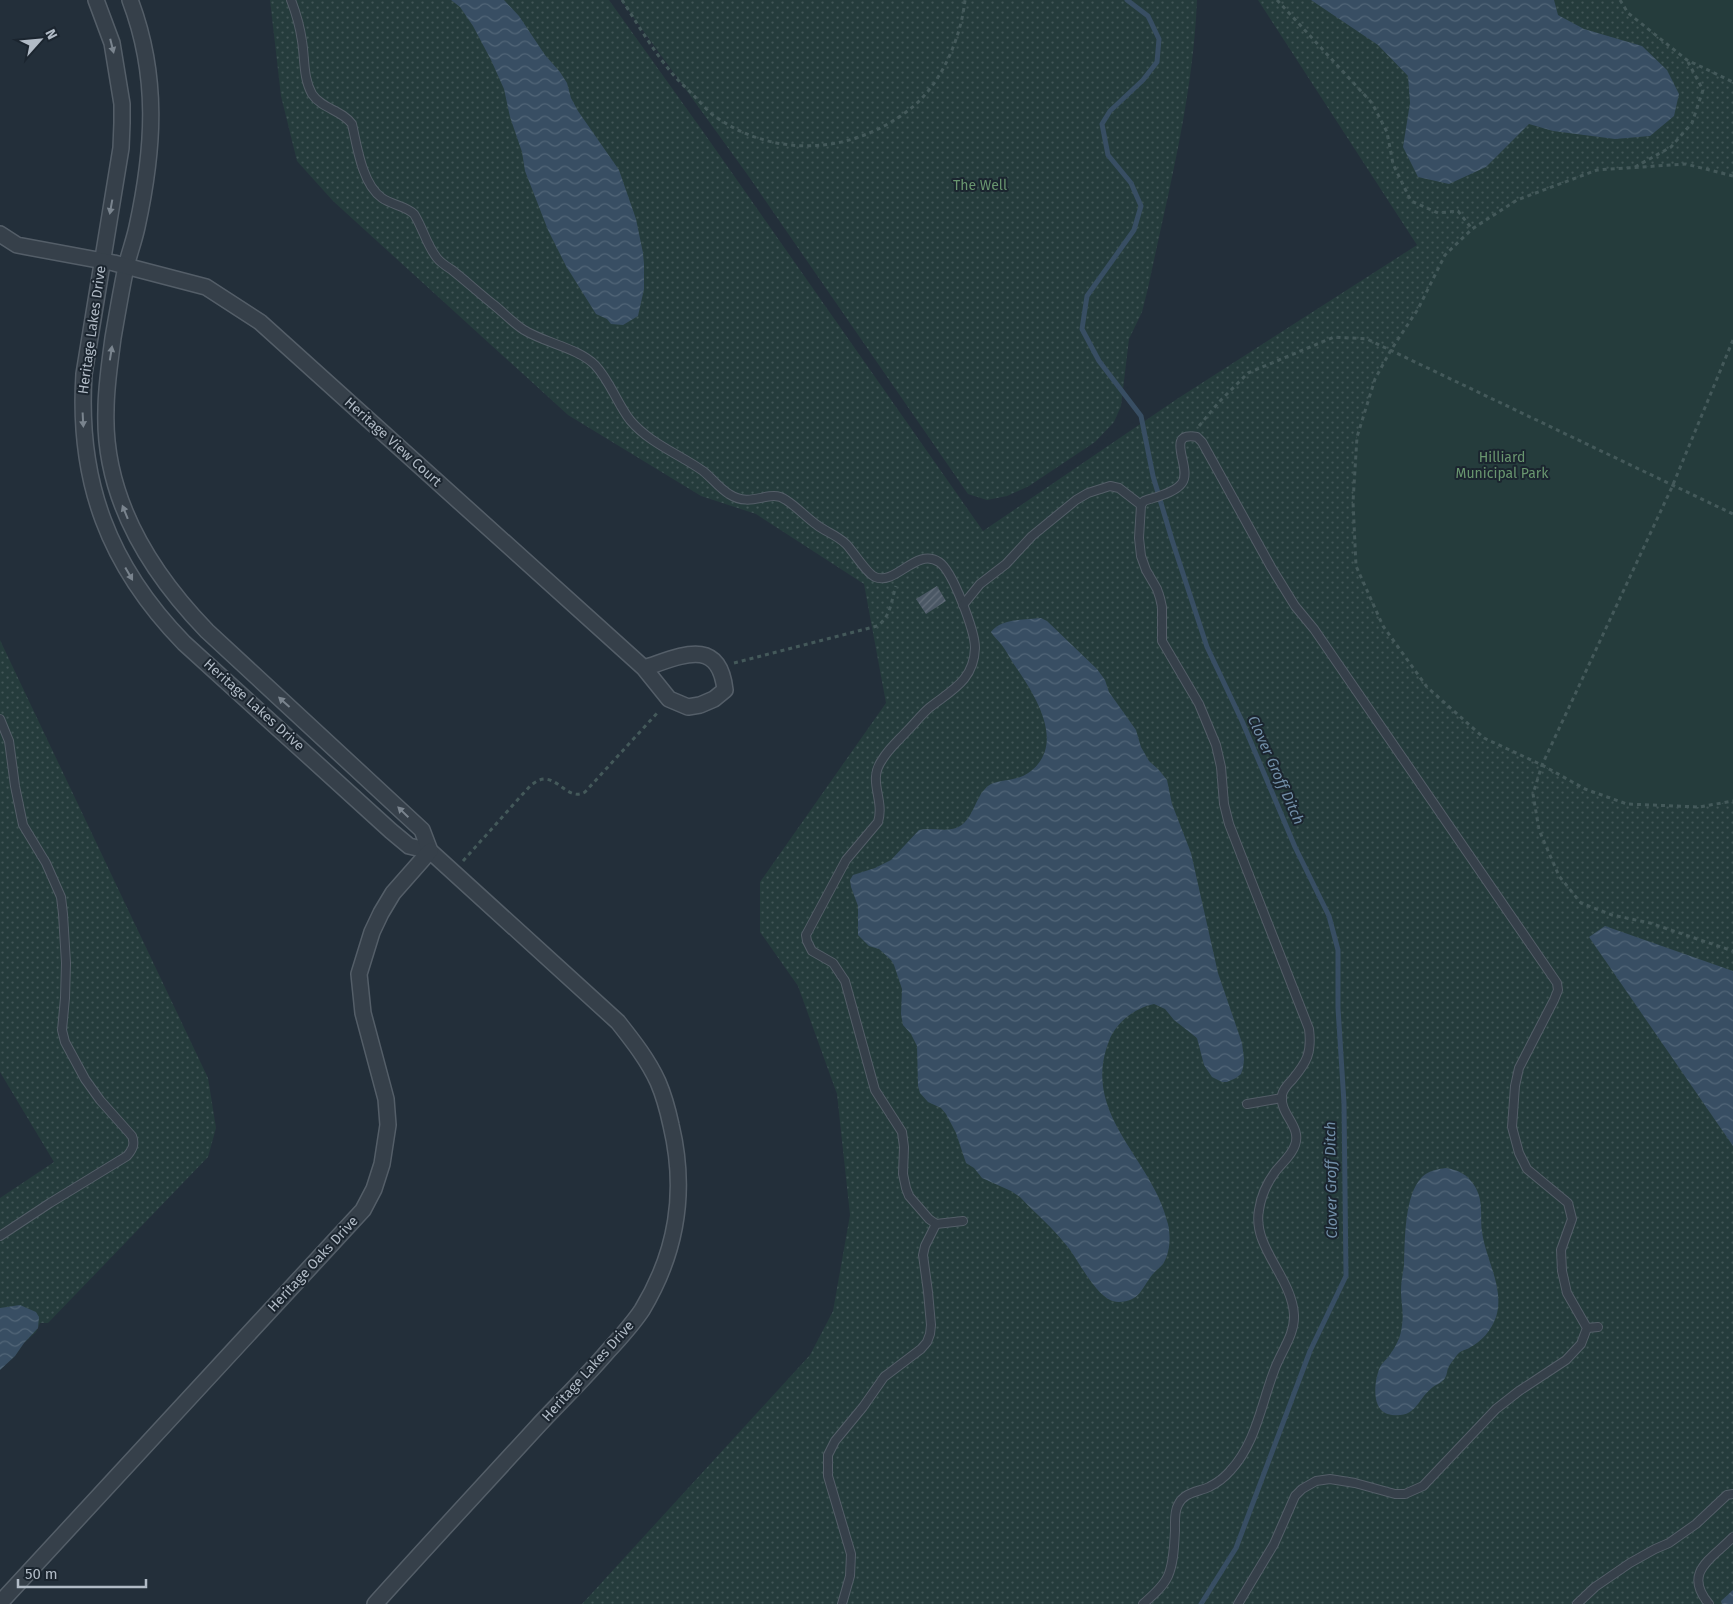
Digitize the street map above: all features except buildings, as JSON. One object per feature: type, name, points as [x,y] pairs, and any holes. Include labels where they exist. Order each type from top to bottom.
[{"type":"street","name":"Heritage Lakes Drive","points":[[96,0],[112,43],[122,104],[121,148],[114,263],[84,374],[82,414],[87,463],[98,506],[112,542],[122,562],[148,603],[184,643],[391,831],[409,846],[430,851]]},
{"type":"street","name":"Heritage Lakes Drive","points":[[130,0],[143,41],[150,77],[152,118],[148,168],[137,228],[114,263],[120,297],[108,377],[106,430],[111,464],[118,492],[138,541],[162,578],[190,613],[226,650],[422,830],[430,851],[618,1022],[633,1041],[658,1082],[668,1109],[678,1159],[680,1180],[676,1225],[664,1268],[642,1311],[374,1604]]},
{"type":"street","name":"Heritage View Court","points":[[0,234],[18,245],[114,263],[206,287],[260,322],[644,668],[669,699]]},
{"type":"street","points":[[644,668],[687,654],[700,654],[717,662],[723,676],[725,690],[714,699],[700,705],[688,707],[669,699]]},
{"type":"street","name":"Heritage Oaks Drive","points":[[0,1603],[363,1210],[374,1189],[382,1164],[388,1125],[386,1099],[371,1046],[359,974],[372,932],[381,913],[393,893],[430,851]]},
{"type":"lane","points":[[290,0],[299,25],[307,81],[313,95],[324,106],[349,119],[352,124],[359,160],[374,190],[384,200],[410,210],[414,214],[430,248],[442,264],[525,331],[588,360],[603,375],[634,424],[649,438],[704,472],[726,492],[748,501],[767,497],[782,497],[818,526],[845,543],[855,553],[870,574],[876,578],[890,576],[925,559],[939,562],[948,575],[963,605],[974,637],[974,656],[966,677],[953,691],[927,710],[882,759],[877,767],[875,778],[880,805],[878,822],[846,860],[806,935],[812,951],[833,963],[845,981],[875,1090],[902,1132],[904,1146],[903,1174],[906,1188],[922,1212],[936,1224],[963,1221]]},
{"type":"lane","points":[[1141,505],[1171,491],[1183,482],[1186,473],[1180,443],[1183,438],[1197,437],[1202,442],[1288,595],[1557,983],[1558,990],[1519,1068],[1514,1086],[1512,1127],[1519,1152],[1527,1169],[1568,1203],[1572,1220],[1562,1250],[1562,1271],[1568,1293],[1587,1328],[1581,1344],[1566,1360],[1519,1391],[1496,1409],[1423,1486],[1405,1494],[1395,1494],[1356,1483],[1330,1479],[1316,1481],[1302,1490],[1295,1496],[1274,1544],[1238,1604]]},
{"type":"lane","points":[[963,605],[980,584],[1006,564],[1032,536],[1076,500],[1088,493],[1110,486],[1119,488],[1141,505]]},
{"type":"lane","points":[[1141,505],[1139,538],[1141,556],[1160,598],[1162,607],[1162,641],[1199,704],[1216,744],[1221,767],[1226,814],[1309,1029],[1311,1041],[1310,1051],[1306,1060],[1282,1092],[1283,1106],[1296,1132],[1297,1139],[1292,1151],[1268,1182],[1261,1200],[1258,1220],[1258,1228],[1264,1243],[1288,1291],[1294,1314],[1294,1324],[1274,1371],[1247,1447],[1231,1471],[1220,1481],[1184,1496],[1180,1502],[1176,1512],[1173,1550],[1168,1575],[1143,1604]]},
{"type":"lane","points":[[0,719],[9,740],[16,794],[24,825],[46,863],[61,897],[66,963],[62,1030],[65,1042],[85,1079],[132,1136],[134,1142],[132,1150],[127,1156],[0,1236]]},
{"type":"lane","points":[[1247,1104],[1282,1098]]},
{"type":"lane","points":[[842,1604],[850,1576],[851,1554],[828,1476],[828,1455],[835,1441],[863,1407],[884,1377],[921,1349],[927,1342],[931,1325],[923,1255],[936,1224]]},
{"type":"lane","points":[[1587,1328],[1598,1327]]},
{"type":"lane","points":[[1577,1604],[1596,1587],[1643,1555],[1676,1539],[1728,1495],[1733,1494]]},
{"type":"lane","points":[[1708,1604],[1698,1588],[1698,1573],[1733,1537]]},
{"type":"path","points":[[622,0],[670,72],[715,117],[750,136],[788,146],[826,146],[855,138],[888,124],[911,108],[928,90],[946,64],[957,37],[965,0]]},
{"type":"path","points":[[1277,0],[1372,103],[1387,132],[1393,164],[1411,201],[1438,212],[1458,211],[1472,229]]},
{"type":"path","points":[[1620,0],[1628,13],[1687,60],[1733,82]]},
{"type":"path","points":[[1635,167],[1670,147],[1692,123],[1703,90],[1687,60]]},
{"type":"path","points":[[1733,176],[1686,164],[1596,170],[1517,200],[1472,229],[1445,255],[1418,309],[1374,379],[1358,437],[1353,502],[1356,566],[1383,626],[1427,687],[1484,738],[1542,765],[1585,789],[1627,804],[1699,807],[1733,801]]},
{"type":"path","points":[[1197,428],[1219,402],[1248,373],[1334,337],[1366,339],[1733,514]]},
{"type":"path","points":[[1733,340],[1672,486],[1542,765],[1532,794],[1539,830],[1558,876],[1581,903],[1612,915],[1650,923],[1733,951]]},
{"type":"path","points":[[720,669],[744,660],[877,626],[886,618],[889,612],[894,590],[902,570]]},
{"type":"path","points":[[453,872],[530,786],[539,780],[546,779],[574,794],[580,795],[585,792],[669,699]]},
{"type":"green space","name":"Hilliard Municipal Park","points":[[270,0],[609,0],[983,531],[1177,399],[1417,245],[1258,0],[1733,0],[1733,1604],[582,1604],[810,1355],[833,1311],[850,1215],[837,1094],[798,986],[760,932],[760,882],[886,703],[864,584],[756,514],[701,496],[568,415],[333,201],[297,161],[281,96]]},
{"type":"green space","name":"The Well","points":[[621,0],[1197,0],[1195,37],[1185,109],[1171,181],[1142,312],[1129,339],[1121,406],[1114,422],[1095,442],[1029,486],[1007,496],[987,500],[968,494],[747,174]]},
{"type":"green space","points":[[1620,0],[1733,0],[1733,82],[1687,60],[1628,13]]},
{"type":"green space","name":"Hilliard Municipal Park","points":[[1686,164],[1733,176],[1733,801],[1699,807],[1627,804],[1585,789],[1542,765],[1484,738],[1427,687],[1383,626],[1356,566],[1353,502],[1357,437],[1375,379],[1391,350],[1418,309],[1445,255],[1472,229],[1517,200],[1597,170]]},
{"type":"green space","points":[[0,640],[208,1078],[216,1128],[208,1157],[48,1323],[40,1323],[36,1332],[0,1370],[0,1198],[54,1162],[0,1072]]},
{"type":"water","points":[[451,0],[504,0],[519,16],[545,55],[560,72],[567,83],[571,98],[578,111],[619,170],[636,219],[644,264],[644,289],[638,316],[623,325],[611,324],[607,319],[596,314],[566,266],[548,230],[525,171],[522,152],[510,117],[504,89],[473,26],[460,7]]},
{"type":"water","points":[[1311,0],[1554,0],[1558,15],[1584,29],[1642,46],[1667,70],[1679,94],[1674,116],[1650,136],[1615,139],[1553,131],[1529,124],[1486,167],[1449,184],[1418,177],[1403,147],[1410,103],[1408,76],[1378,45]]},
{"type":"water","points":[[1041,618],[1047,621],[1097,669],[1105,680],[1109,692],[1136,730],[1141,747],[1149,761],[1167,780],[1172,804],[1191,853],[1218,973],[1242,1043],[1244,1059],[1241,1074],[1236,1078],[1222,1082],[1212,1077],[1204,1065],[1197,1038],[1174,1020],[1165,1009],[1154,1004],[1133,1012],[1121,1022],[1112,1034],[1103,1067],[1104,1092],[1111,1114],[1122,1136],[1160,1200],[1168,1224],[1169,1234],[1168,1250],[1163,1264],[1152,1275],[1136,1297],[1119,1302],[1104,1296],[1096,1288],[1062,1239],[1020,1197],[982,1178],[974,1168],[966,1163],[956,1133],[946,1114],[941,1108],[928,1102],[920,1093],[918,1086],[917,1046],[911,1034],[903,1025],[901,1014],[902,989],[891,960],[879,949],[869,946],[858,935],[858,906],[850,880],[853,875],[875,868],[891,860],[919,830],[951,829],[962,825],[988,786],[1025,775],[1041,759],[1046,746],[1043,717],[1029,688],[991,632],[995,627],[1007,622]]},
{"type":"water","points":[[1605,926],[1733,971],[1733,1146],[1589,937]]},
{"type":"water","points":[[1446,1168],[1465,1175],[1474,1185],[1479,1196],[1484,1243],[1497,1285],[1498,1306],[1496,1317],[1486,1335],[1474,1345],[1458,1354],[1449,1366],[1444,1380],[1433,1387],[1412,1411],[1407,1414],[1392,1415],[1380,1409],[1377,1403],[1375,1388],[1380,1367],[1394,1349],[1401,1329],[1403,1316],[1401,1288],[1405,1231],[1409,1206],[1416,1185],[1422,1177],[1427,1173]]},
{"type":"water","points":[[20,1305],[36,1312],[39,1317],[38,1328],[15,1356],[0,1370],[0,1308]]},
{"type":"water","points":[[1733,1590],[1733,1604],[1722,1604],[1721,1601]]},
{"type":"waterway","name":"Clover Groff Ditch","points":[[1127,0],[1148,16],[1159,39],[1157,62],[1143,80],[1110,111],[1102,124],[1108,155],[1131,183],[1141,206],[1134,230],[1087,296],[1082,329],[1099,361],[1141,416],[1153,476],[1207,647],[1242,721],[1295,847],[1329,916],[1338,950],[1338,1008],[1344,1103],[1346,1276],[1310,1351],[1236,1548],[1201,1604]]}]
